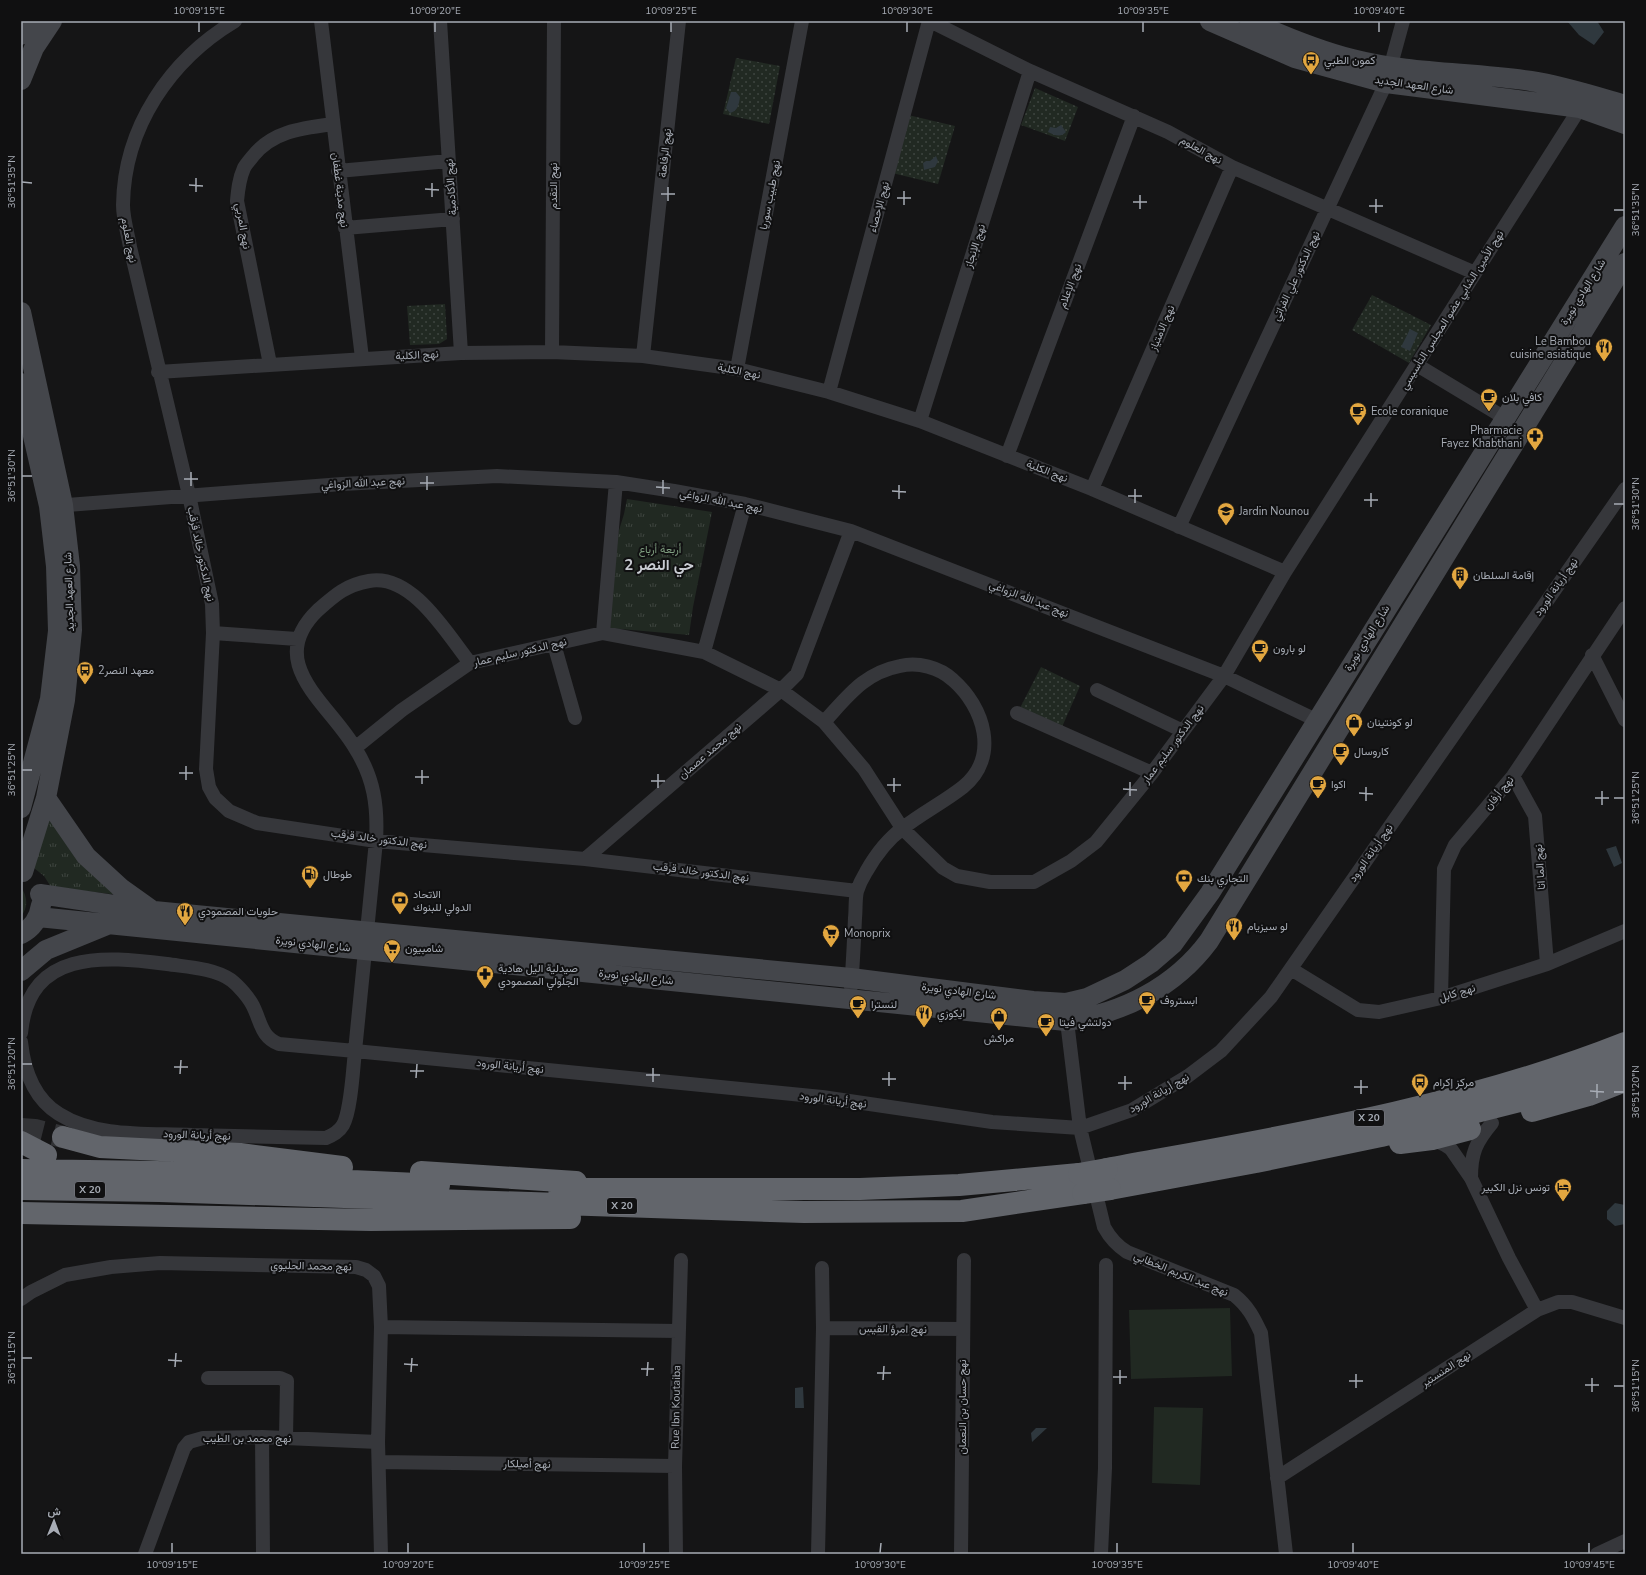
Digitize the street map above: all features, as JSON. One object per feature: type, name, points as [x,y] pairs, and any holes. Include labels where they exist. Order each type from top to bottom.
[{"type":"highway","name":"X 20","points":[[1109,1179],[1253,1142],[1377,1116],[1525,1079],[1625,1043]]},
{"type":"highway","name":"X 20","points":[[21,1170],[158,1181],[804,1212],[962,1211],[1081,1184],[1109,1179],[1256,1162],[1380,1136],[1528,1099],[1625,1063]]},
{"type":"highway","points":[[1256,1162],[1432,1139],[1590,1095],[1625,1081]]},
{"type":"highway","points":[[63,1137],[100,1147],[240,1154],[355,1169]]},
{"type":"highway","points":[[21,1142],[46,1156]]},
{"type":"highway","points":[[21,1155],[126,1158],[526,1178],[679,1190]]},
{"type":"highway","name":"X 20","points":[[21,1189],[158,1181],[526,1189],[679,1190],[860,1189],[959,1185],[1081,1184]]},
{"type":"highway","points":[[21,1213],[371,1220],[612,1218],[804,1212]]},
{"type":"highway","points":[[21,1226],[188,1216]]},
{"type":"main road","points":[[21,80],[25,42],[31,21]]},
{"type":"main road","points":[[25,42],[52,21]]},
{"type":"main road","name":"شارع العهد الجديد","points":[[1210,21],[1295,58],[1580,108],[1625,124]]},
{"type":"main road","name":"شارع العهد الجديد","points":[[1250,21],[1319,49],[1353,59],[1389,75],[1532,81],[1625,105]]},
{"type":"main road","name":"شارع الهادي نويرة","points":[[40,894],[366,940],[850,1000],[1066,1012],[1087,998],[1126,980],[1151,963],[1172,944],[1210,893],[1316,720],[1625,226]]},
{"type":"main road","name":"شارع الهادي نويرة","points":[[27,930],[109,924],[366,940],[852,978],[1033,1001],[1087,1019],[1134,1002],[1158,989],[1182,972],[1197,957],[1209,941],[1625,263]]},
{"type":"main road","name":"شارع العهد الجديد","points":[[21,312],[56,506],[70,566],[72,630],[65,700],[46,798],[22,872]]},
{"type":"main road","name":"شارع العهد الجديد","points":[[21,383],[24,411],[56,506],[58,631],[50,699],[21,808]]},
{"type":"main road","points":[[46,798],[86,856],[122,889],[154,911]]},
{"type":"main road","points":[[22,872],[34,882],[40,894],[41,906],[27,930]]},
{"type":"main road","points":[[21,971],[46,950],[109,924]]},
{"type":"street","name":"نهج العلوم","points":[[188,495],[158,372],[130,247],[123,207],[124,183],[131,149],[142,119],[162,87],[192,52],[212,35],[235,21]]},
{"type":"street","name":"نهج مدينة غطفان","points":[[321,21],[338,171],[362,358]]},
{"type":"street","name":"نهج الأكادمية","points":[[440,21],[461,353]]},
{"type":"street","name":"نهج التقدم","points":[[552,352],[554,21]]},
{"type":"street","name":"نهج الرفاهة","points":[[643,356],[679,21]]},
{"type":"street","name":"نهج طبيب سوريا","points":[[737,370],[802,21]]},
{"type":"street","name":"نهج العلوم","points":[[930,21],[1030,71],[1168,132],[1232,167],[1328,207],[1476,273]]},
{"type":"street","name":"نهج الإحصاء","points":[[829,392],[930,21]]},
{"type":"street","name":"نهج الدكتور علي الفراتي","points":[[1179,527],[1389,75],[1403,21]]},
{"type":"street","name":"نهج الإنجاز","points":[[920,421],[1030,71]]},
{"type":"street","name":"نهج الأمين الشابي عضو المجلس التأسيسي","points":[[1224,676],[1285,572],[1580,108]]},
{"type":"street","name":"نهج الإعلام","points":[[1007,456],[1134,116]]},
{"type":"street","name":"نهج المربي","points":[[270,364],[238,202],[239,183],[244,168],[257,151],[274,137],[295,129],[333,124]]},
{"type":"street","points":[[338,171],[449,160]]},
{"type":"street","name":"نهج الامتياز","points":[[1092,489],[1232,167]]},
{"type":"street","points":[[345,228],[453,219]]},
{"type":"street","name":"نهج الكلية","points":[[158,372],[362,358],[461,353],[552,352],[643,356],[737,370],[829,392],[920,421],[1092,489],[1285,572]]},
{"type":"street","points":[[1417,365],[1505,418]]},
{"type":"street","name":"نهج عبد الله الزواغي","points":[[56,506],[342,484],[497,476],[616,482],[745,504],[851,531],[1224,676],[1316,720]]},
{"type":"street","points":[[603,633],[616,482]]},
{"type":"street","name":"نهج أريانة الورود","points":[[21,1033],[22,1018],[30,999],[40,983],[49,974],[60,968],[88,961],[127,959],[193,968],[217,974],[231,980],[252,1004],[264,1032],[270,1040],[279,1044],[822,1097],[992,1122],[1080,1128],[1132,1110],[1199,1068],[1221,1051],[1252,1020],[1291,969],[1625,489]]},
{"type":"street","name":"نهج الدكتور خالد قرقب","points":[[188,495],[212,604],[213,633],[206,769],[209,787],[215,798],[229,811],[257,823],[376,841],[585,859],[857,891]]},
{"type":"street","points":[[704,652],[745,504]]},
{"type":"street","name":"نهج محمد عصمان","points":[[585,859],[781,690],[797,674],[851,531]]},
{"type":"street","points":[[366,940],[376,841],[377,812],[372,783],[356,748],[301,675],[296,656],[297,639],[308,620],[347,586],[371,580],[389,582],[406,590],[424,603],[470,663]]},
{"type":"street","name":"نهج أرفان","points":[[1441,998],[1444,869],[1455,845],[1513,776],[1592,655],[1625,608]]},
{"type":"street","points":[[213,633],[297,639]]},
{"type":"street","name":"نهج الدكتور سليم عمار","points":[[356,748],[402,710],[470,663],[603,633],[704,652],[781,690],[824,722],[864,769],[902,828],[943,868],[957,876],[990,882],[1034,882],[1071,861],[1096,842],[1152,773],[1224,676]]},
{"type":"street","points":[[554,644],[576,718]]},
{"type":"street","points":[[1592,655],[1625,720]]},
{"type":"street","points":[[824,722],[865,679],[884,669],[906,664],[928,666],[948,675],[963,688],[976,706],[983,727],[985,746],[979,768],[964,786],[902,828],[884,845],[866,871],[857,891],[850,1000]]},
{"type":"street","points":[[1097,690],[1183,731]]},
{"type":"street","points":[[1017,713],[1152,773]]},
{"type":"street","name":"نهج الما اتا","points":[[1513,776],[1535,816],[1547,964]]},
{"type":"street","name":"نهج كابل","points":[[1291,969],[1358,1010],[1379,1012],[1441,998],[1547,964],[1625,931]]},
{"type":"street","name":"نهج أريانة الورود","points":[[21,1042],[23,1061],[32,1086],[44,1102],[58,1114],[80,1125],[116,1132],[326,1138],[335,1134],[343,1124],[349,1098],[366,940]]},
{"type":"street","name":"نهج عبد الكريم الخطابي","points":[[1066,1012],[1080,1128],[1104,1227],[1109,1237],[1117,1246],[1126,1252],[1234,1295],[1244,1303],[1251,1312],[1261,1333],[1286,1554]]},
{"type":"street","points":[[1471,1178],[1471,1158],[1483,1133],[1492,1122]]},
{"type":"street","points":[[1432,1139],[1446,1145],[1451,1149],[1471,1178],[1509,1258],[1537,1310]]},
{"type":"street","name":"Rue Ibn Koutaiba","points":[[676,1554],[675,1466],[681,1260]]},
{"type":"street","name":"نهج حسان بن النعمان","points":[[961,1554],[964,1260]]},
{"type":"street","name":"نهج محمد الحليوي","points":[[21,1299],[31,1292],[65,1275],[111,1267],[160,1263],[356,1267],[366,1270],[374,1276],[379,1286],[381,1327],[378,1442],[381,1554]]},
{"type":"street","points":[[1101,1554],[1105,1468],[1106,1265]]},
{"type":"street","points":[[818,1554],[823,1328],[822,1268]]},
{"type":"street","name":"نهج المنستير","points":[[1277,1478],[1537,1310],[1558,1302],[1572,1302],[1625,1318]]},
{"type":"street","points":[[381,1327],[678,1331]]},
{"type":"street","name":"نهج امرؤ القيس","points":[[823,1328],[963,1329]]},
{"type":"street","points":[[208,1378],[280,1378],[287,1381],[286,1438]]},
{"type":"street","name":"نهج محمد بن الطيب","points":[[145,1554],[184,1448],[189,1442],[203,1438],[286,1438],[378,1442]]},
{"type":"street","points":[[262,1438],[263,1554]]},
{"type":"street","name":"نهج أميلكار","points":[[379,1462],[675,1466]]},
{"type":"street","points":[[1597,1554],[1625,1542]]},
{"type":"green space","points":[[736,58],[780,66],[769,124],[723,114]]},
{"type":"green space","points":[[1035,88],[1078,107],[1065,141],[1021,125]]},
{"type":"green space","points":[[908,115],[955,126],[938,184],[892,173]]},
{"type":"green space","points":[[1372,295],[1431,325],[1409,363],[1352,330]]},
{"type":"green space","points":[[445,304],[447,339],[439,344],[410,345],[407,306]]},
{"type":"green space","name":"أربعة أرباع","points":[[627,499],[712,512],[693,607],[689,635],[609,628],[616,540]]},
{"type":"green space","points":[[1041,667],[1080,686],[1062,727],[1020,708]]},
{"type":"green space","points":[[47,818],[120,895],[51,887],[44,876],[34,868]]},
{"type":"green space","points":[[21,887],[25,894],[26,905],[24,913],[21,916]]},
{"type":"green space","points":[[1230,1308],[1232,1376],[1131,1379],[1129,1310]]},
{"type":"green space","points":[[1154,1407],[1203,1408],[1200,1485],[1152,1483]]},
{"type":"shaded area","points":[[1567,21],[1597,21],[1604,32],[1594,45],[1579,35]]},
{"type":"shaded area","points":[[731,92],[736,92],[740,97],[739,105],[733,112],[730,113],[726,108]]},
{"type":"shaded area","points":[[1061,125],[1066,132],[1064,134],[1057,135],[1048,132],[1050,127],[1056,128]]},
{"type":"shaded area","points":[[936,156],[938,161],[935,167],[924,170],[923,163],[930,161]]},
{"type":"shaded area","points":[[1410,329],[1418,333],[1410,351],[1401,347]]},
{"type":"shaded area","points":[[1616,846],[1622,863],[1614,867],[1606,849]]},
{"type":"shaded area","points":[[1615,1203],[1625,1205],[1625,1224],[1615,1226],[1607,1219],[1607,1211]]},
{"type":"shaded area","points":[[803,1387],[804,1408],[795,1408],[795,1388]]},
{"type":"shaded area","points":[[1036,1428],[1047,1428],[1032,1442],[1031,1433]]},
{"type":"tunnel","points":[[21,1129],[35,1130],[63,1137]]},
{"type":"place","name":"كمون الطبي","points":[[1311,75]]},
{"type":"place","name":"Le Bambou cuisine asiatique","points":[[1604,362]]},
{"type":"place","name":"كافي بلان","points":[[1489,412]]},
{"type":"place","name":"Ecole coranique","points":[[1358,426]]},
{"type":"place","name":"Pharmacie Fayez Khabthani","points":[[1535,451]]},
{"type":"place","name":"Jardin Nounou","points":[[1226,526]]},
{"type":"place","name":"إقامة السلطان","points":[[1460,590]]},
{"type":"place","name":"لو بارون","points":[[1260,663]]},
{"type":"place","name":"معهد النصر2","points":[[85,685]]},
{"type":"place","name":"لو كونتينان","points":[[1354,737]]},
{"type":"place","name":"كاروسال","points":[[1341,766]]},
{"type":"place","name":"اكوا","points":[[1318,799]]},
{"type":"place","name":"طوطال","points":[[310,889]]},
{"type":"place","name":"التجاري بنك","points":[[1184,893]]},
{"type":"place","name":"الاتحاد الدولي للبنوك","points":[[400,915]]},
{"type":"place","name":"حلويات المصمودي","points":[[185,926]]},
{"type":"place","name":"لو سيزيام","points":[[1234,941]]},
{"type":"place","name":"Monoprix","points":[[831,948]]},
{"type":"place","name":"شامبيون","points":[[392,963]]},
{"type":"place","name":"صيدلية اليل هادية الجلولي المصمودي","points":[[485,989]]},
{"type":"place","name":"ابستروف","points":[[1147,1015]]},
{"type":"place","name":"لنسترا","points":[[858,1019]]},
{"type":"place","name":"ايكوزي","points":[[924,1028]]},
{"type":"place","name":"مراكش","points":[[999,1031]]},
{"type":"place","name":"دولتشي فيتا","points":[[1046,1037]]},
{"type":"place","name":"مركز إكرام","points":[[1420,1097]]},
{"type":"place","name":"تونس نزل الكبير","points":[[1563,1202]]},
{"type":"district","name":"حي النصر 2","points":[[659,565]]}]
